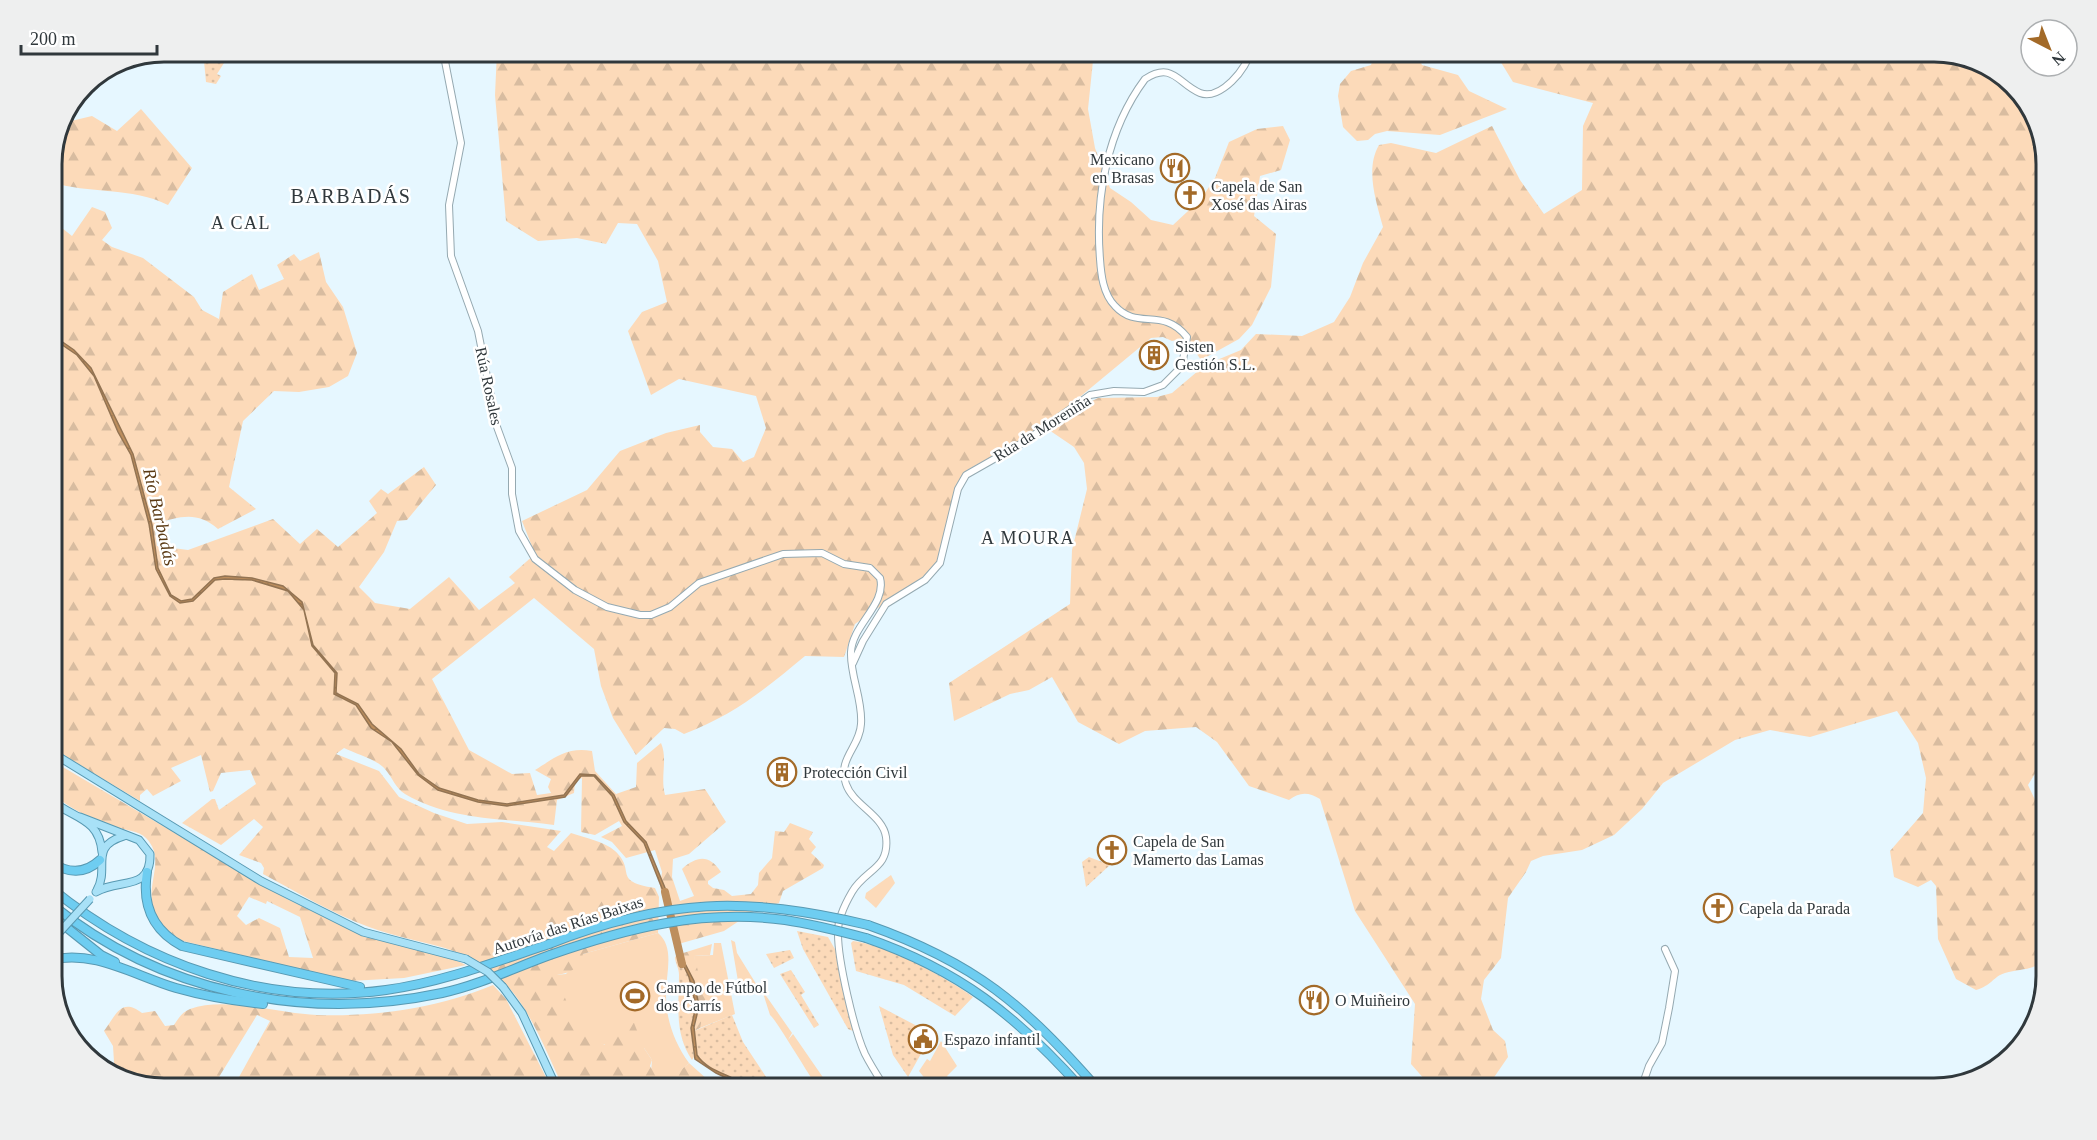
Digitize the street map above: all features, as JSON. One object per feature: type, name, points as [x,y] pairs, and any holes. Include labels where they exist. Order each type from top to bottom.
[{"type":"highway","points":[[62,866],[77,872],[85,871],[100,861]]},
{"type":"highway","points":[[147,872],[145,893],[150,916],[168,939],[182,946],[344,986],[386,990]]},
{"type":"highway","name":"Autovía das Rías Baixas","points":[[62,896],[106,928],[158,956],[194,970],[250,984],[326,993],[386,990],[455,976],[619,921],[686,906],[766,906],[808,911],[868,925],[916,943],[980,976],[1028,1014],[1088,1078]]},
{"type":"highway","name":"Autovía das Rías Baixas","points":[[62,912],[98,937],[159,969],[203,985],[261,999],[324,1005],[375,1003],[442,992],[476,983],[621,931],[684,919],[766,918],[808,924],[866,938],[910,953],[985,997],[1020,1024],[1072,1078]]},
{"type":"highway","points":[[62,924],[102,955],[149,980]]},
{"type":"highway","points":[[62,959],[80,957],[97,960],[149,980],[209,996],[308,1008],[387,1006],[442,992]]},
{"type":"main road","points":[[62,759],[261,881],[322,912],[363,932],[466,959],[488,972],[503,987],[522,1013],[552,1078]]},
{"type":"main road","points":[[62,806],[96,829],[102,852],[100,861],[102,877],[96,892]]},
{"type":"main road","points":[[62,929],[96,892],[106,886],[136,882],[147,872],[150,854],[139,840],[80,817]]},
{"type":"main road","points":[[102,852],[115,839],[124,836]]},
{"type":"street","name":"Rúa Rosales","points":[[445,62],[460,142],[449,206],[451,256],[478,331],[497,427],[512,468],[514,510],[522,542],[535,559],[554,576],[607,607],[640,615],[661,611],[677,602],[699,583],[783,554],[822,553],[844,564],[870,568],[880,578],[881,590],[857,632],[851,650],[852,667]]},
{"type":"street","name":"Rúa da Moreniña","points":[[852,667],[863,640],[886,604],[925,580],[940,563],[958,489],[966,475],[1024,442],[1090,395],[1114,391],[1152,390],[1174,376],[1182,366],[1187,337],[1177,325],[1164,320],[1130,317],[1115,307],[1107,295],[1101,274],[1097,225],[1105,171],[1115,137],[1145,79],[1155,74],[1171,74],[1199,93],[1213,92],[1224,87],[1244,68],[1246,62]]},
{"type":"street","points":[[852,667],[861,724],[846,757],[844,780],[856,801],[885,832],[886,850],[882,863],[861,879],[846,904],[837,932],[864,1051],[880,1078]]},
{"type":"street","points":[[1645,1078],[1649,1065],[1662,1043],[1675,971],[1665,949]]},
{"type":"green space","points":[[204,62],[224,62],[217,74],[221,76],[216,84],[206,82]]},
{"type":"green space","points":[[496,62],[1093,62],[1088,109],[1095,148],[1110,188],[1131,202],[1151,220],[1173,225],[1201,199],[1215,178],[1229,142],[1257,129],[1283,126],[1290,140],[1281,170],[1260,176],[1254,216],[1276,234],[1271,287],[1252,325],[1239,339],[1201,360],[1190,344],[1180,339],[1172,341],[1163,337],[1151,338],[1040,430],[967,470],[957,483],[942,555],[931,571],[855,624],[844,657],[805,656],[762,691],[718,719],[684,734],[675,729],[664,728],[636,755],[613,718],[601,686],[594,649],[534,598],[432,679],[469,750],[512,774],[530,773],[537,795],[551,793],[548,787],[551,779],[535,770],[562,754],[576,750],[592,751],[595,771],[616,794],[636,787],[637,763],[661,743],[664,755],[665,795],[705,789],[726,822],[689,854],[673,859],[672,877],[680,901],[694,896],[682,869],[693,861],[707,860],[721,872],[708,881],[713,888],[724,890],[732,896],[751,894],[758,885],[759,873],[772,858],[775,831],[784,832],[790,823],[813,832],[809,839],[816,847],[811,853],[824,865],[823,868],[783,891],[779,903],[754,911],[724,931],[675,945],[666,903],[660,888],[662,872],[655,850],[626,858],[612,842],[601,837],[622,826],[619,821],[595,835],[581,832],[582,778],[575,781],[574,793],[557,800],[554,825],[478,817],[441,809],[402,792],[381,765],[344,748],[336,754],[379,771],[399,797],[434,813],[467,824],[502,822],[561,831],[547,847],[554,851],[571,833],[600,842],[615,851],[621,858],[633,882],[655,888],[659,897],[658,933],[583,954],[580,963],[574,969],[557,975],[574,1016],[586,1032],[595,1039],[605,1045],[610,1022],[634,1023],[644,1048],[652,1060],[650,1066],[656,1078],[559,1078],[523,1006],[499,978],[482,965],[448,949],[390,934],[356,922],[263,874],[264,868],[261,863],[239,855],[263,827],[254,819],[221,845],[182,823],[212,799],[215,799],[219,810],[256,784],[250,770],[221,773],[213,791],[210,792],[201,755],[171,768],[181,781],[153,796],[147,789],[140,795],[140,801],[62,753],[62,228],[72,236],[92,207],[105,212],[112,228],[102,240],[112,247],[143,258],[194,297],[202,310],[219,319],[223,292],[252,274],[259,290],[284,279],[277,265],[294,254],[300,261],[319,252],[326,282],[343,307],[357,353],[348,376],[329,387],[299,392],[274,391],[243,421],[229,487],[256,509],[218,529],[195,517],[180,517],[154,524],[157,546],[188,550],[273,519],[300,544],[317,529],[338,547],[377,513],[369,501],[381,489],[388,494],[424,467],[436,485],[407,520],[397,521],[384,552],[359,587],[375,603],[410,609],[449,577],[479,610],[515,583],[509,577],[535,554],[522,521],[587,490],[620,451],[666,433],[700,425],[700,432],[713,447],[732,449],[743,462],[754,457],[766,428],[756,396],[679,379],[651,395],[628,331],[642,312],[667,302],[658,261],[637,224],[618,223],[606,244],[577,238],[538,241],[506,221],[495,95]]},
{"type":"green space","points":[[1372,62],[1420,62],[1422,65],[1458,75],[1469,91],[1507,109],[1440,135],[1387,131],[1375,134],[1368,140],[1357,141],[1343,127],[1338,96],[1340,84],[1351,71],[1371,65]]},
{"type":"green space","points":[[1501,62],[1947,62],[1979,72],[1990,79],[2010,96],[2025,118],[2034,143],[2035,157],[2036,772],[2028,785],[2036,802],[2036,965],[2001,974],[1976,990],[1956,979],[1938,939],[1936,886],[1931,880],[1918,887],[1894,877],[1890,851],[1923,813],[1926,778],[1918,743],[1897,711],[1810,737],[1770,730],[1735,740],[1663,783],[1642,809],[1614,835],[1582,850],[1543,856],[1531,861],[1508,898],[1501,958],[1484,980],[1481,999],[1493,1030],[1505,1041],[1508,1057],[1494,1078],[1423,1078],[1411,1064],[1415,1004],[1355,911],[1320,799],[1304,794],[1289,800],[1249,786],[1217,742],[1196,727],[1145,731],[1119,744],[1078,722],[1052,677],[1029,690],[1010,694],[954,721],[949,683],[1070,604],[1072,550],[1087,489],[1084,463],[1074,447],[1049,430],[1076,409],[1098,398],[1157,397],[1172,393],[1205,365],[1241,350],[1256,334],[1302,336],[1334,322],[1350,297],[1363,263],[1383,227],[1372,175],[1375,154],[1379,145],[1391,143],[1436,153],[1492,126],[1520,180],[1544,214],[1582,190],[1583,126],[1593,103],[1513,82]]},
{"type":"green space","points":[[141,109],[192,168],[168,205],[154,199],[125,193],[62,185],[63,143],[71,121],[92,116],[117,131]]},
{"type":"green space","points":[[62,766],[285,898],[365,937],[442,954],[466,965],[404,978],[350,981],[183,941],[165,927],[155,913],[152,887],[155,861],[153,849],[146,838],[107,824],[62,801]],"holes":[[[249,897],[266,904],[267,901],[300,917],[313,958],[289,957],[280,928],[259,918],[246,925],[237,916]]]},
{"type":"green space","points":[[1089,857],[1110,865],[1086,887],[1082,862]]},
{"type":"green space","points":[[891,875],[895,883],[876,908],[865,898],[866,893]]},
{"type":"green space","points":[[797,931],[828,937],[836,951],[855,1028],[853,1031],[848,1029],[803,949]]},
{"type":"green space","points":[[658,933],[663,939],[668,954],[666,1005],[676,1040],[689,1063],[673,1078],[656,1078],[651,1072],[652,1060],[644,1048],[606,1045],[595,1041],[579,1026],[563,996],[556,975],[566,974],[583,954]]},
{"type":"green space","points":[[731,940],[735,942],[737,953],[758,987],[740,993]]},
{"type":"green space","points":[[853,941],[866,943],[898,955],[973,997],[955,1016],[904,985],[856,971],[851,943]]},
{"type":"green space","points":[[714,943],[721,943],[735,1014],[700,1028],[694,956],[713,955]]},
{"type":"green space","points":[[712,944],[710,955],[694,956],[706,1001],[700,1028],[694,1031],[699,1006],[694,981],[680,954]]},
{"type":"green space","points":[[790,950],[794,958],[774,968],[766,954]]},
{"type":"green space","points":[[678,954],[689,977],[696,1006],[691,1028],[694,1057],[692,1060],[682,1040],[680,1029],[679,972],[675,957]]},
{"type":"green space","points":[[791,970],[805,992],[801,995],[819,1025],[814,1028],[780,974]]},
{"type":"green space","points":[[493,985],[506,999],[546,1078],[239,1078],[270,1021],[257,1015],[220,1078],[143,1077],[114,1066],[113,1046],[104,1031],[124,1007],[142,1013],[155,1011],[165,1026],[174,1025],[187,1010],[204,1005],[236,1005],[302,1014],[339,1015],[384,1012],[451,1000]]},
{"type":"green space","points":[[762,990],[792,1033],[788,1040],[793,1034],[823,1078],[812,1078],[770,1015]]},
{"type":"green space","points":[[879,1006],[917,1026],[917,1039],[922,1052],[908,1077],[893,1055]]},
{"type":"green space","points":[[732,1015],[743,1042],[767,1078],[733,1078],[708,1066],[697,1055],[694,1031]]},
{"type":"green space","points":[[941,1041],[957,1066],[947,1076],[948,1078],[924,1078],[919,1071],[927,1059],[930,1061]]},
{"type":"green space","points":[[689,1063],[706,1078],[672,1078]]},
{"type":"water","points":[[62,342],[74,350],[91,368],[133,454],[152,525],[158,568],[171,595],[181,601],[192,599],[214,578],[225,576],[252,578],[283,586],[302,602],[313,645],[337,673],[336,693],[358,704],[372,724],[401,749],[419,774],[439,788],[478,800],[507,804],[564,795],[580,774],[595,775],[614,795],[626,821],[646,842],[670,900],[667,901],[644,843],[624,822],[612,796],[594,776],[581,776],[565,797],[507,806],[478,802],[438,790],[418,775],[392,742],[371,728],[356,705],[334,694],[335,673],[312,646],[304,610],[288,591],[252,580],[225,579],[215,580],[193,601],[180,603],[170,596],[156,569],[149,524],[131,455],[118,432],[94,376],[77,355],[62,345]]},
{"type":"water","points":[[678,954],[694,981],[699,1006],[694,1027],[697,1055],[708,1066],[733,1078],[716,1073],[695,1059],[691,1028],[696,1006],[689,977]]},
{"type":"waterway","points":[[665,892],[682,964]]},
{"type":"place","name":"Mexicano en Brasas","points":[[1175,168]]},
{"type":"place","name":"Capela de San Xosé das Airas","points":[[1190,195]]},
{"type":"place","name":"Sisten Gestión S.L.","points":[[1154,355]]},
{"type":"place","name":"Protección Civil","points":[[782,772]]},
{"type":"place","name":"Capela de San Mamerto das Lamas","points":[[1112,850]]},
{"type":"place","name":"Capela da Parada","points":[[1718,908]]},
{"type":"place","name":"Campo de Fútbol dos Carrís","points":[[635,996]]},
{"type":"place","name":"O Muiñeiro","points":[[1314,1000]]},
{"type":"place","name":"Espazo infantil","points":[[923,1039]]},
{"type":"district","name":"BARBADÁS","points":[[351,196]]},
{"type":"district","name":"A CAL","points":[[241,223]]},
{"type":"district","name":"A MOURA","points":[[1028,538]]},
{"type":"water label","name":"Río Barbadás","points":[[160,517]]}]
